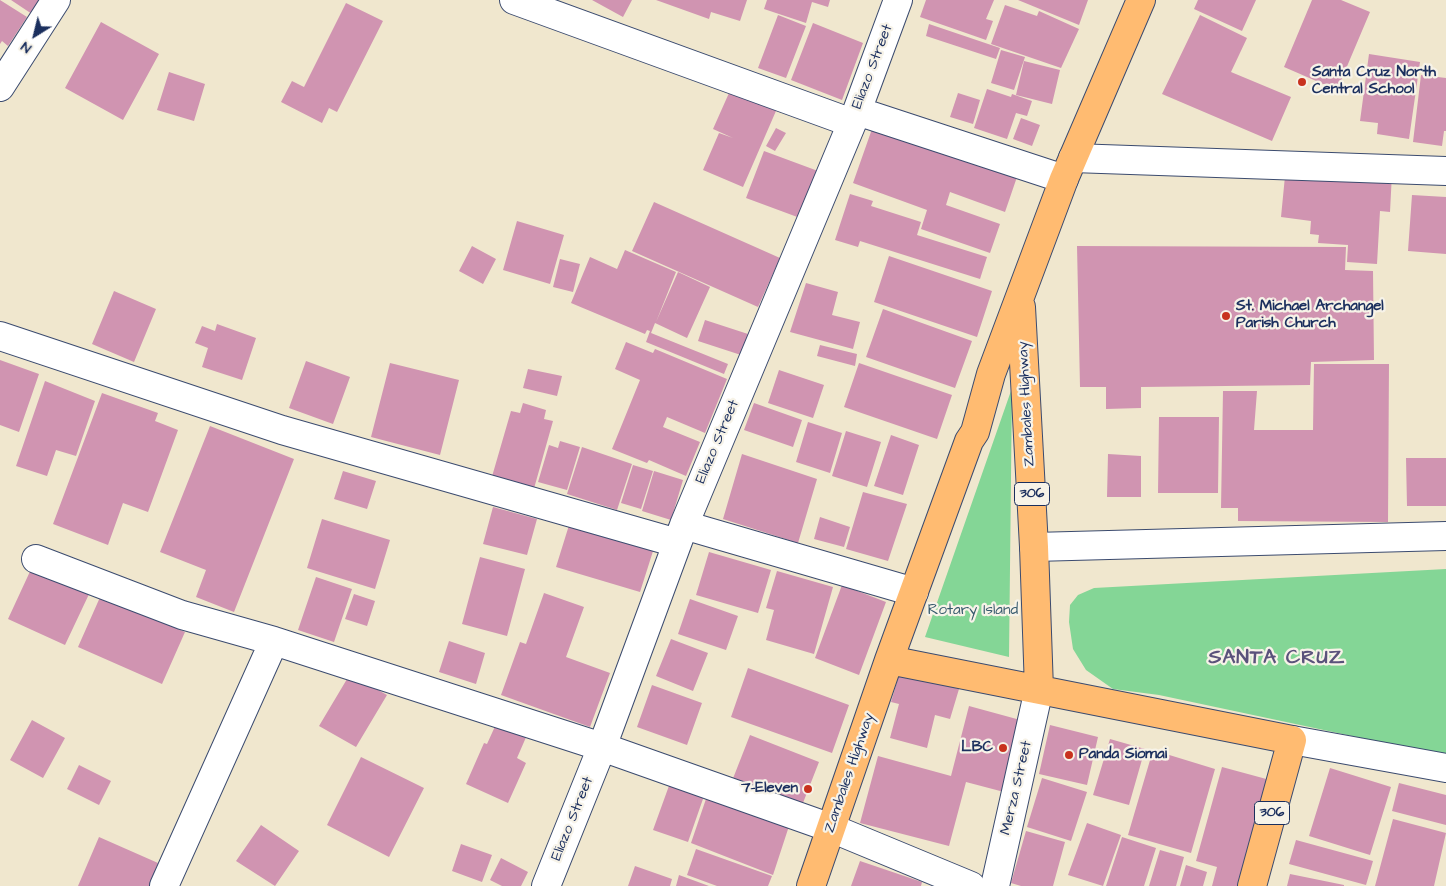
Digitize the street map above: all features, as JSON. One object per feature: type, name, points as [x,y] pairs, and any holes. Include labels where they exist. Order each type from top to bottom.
[{"type":"main road","name":"Zambales Highway","points":[[811,886],[889,660],[969,441],[975,432],[991,374],[1068,168],[1141,0]]},
{"type":"main road","name":"Zambales Highway","points":[[1021,298],[1034,547],[1039,689]]},
{"type":"main road","points":[[889,660],[1292,740]]},
{"type":"main road","name":"306","points":[[1252,886],[1292,740]]},
{"type":"street","points":[[0,87],[56,0]]},
{"type":"street","points":[[514,0],[854,117],[1068,168],[1446,171]]},
{"type":"street","name":"Eliazo Street","points":[[546,886],[602,747],[680,534],[854,117],[898,0]]},
{"type":"street","points":[[0,336],[282,430],[680,534],[914,592]]},
{"type":"street","points":[[1034,547],[1446,536]]},
{"type":"street","points":[[36,559],[182,616],[274,641],[602,747],[831,828],[971,886]]},
{"type":"street","points":[[164,886],[274,641]]},
{"type":"street","name":"Merza Street","points":[[994,886],[1039,689]]},
{"type":"street","points":[[1292,740],[1446,768]]},
{"type":"green space","name":"Rotary Island","points":[[1012,388],[1009,657],[925,637]]},
{"type":"green space","points":[[1446,569],[1446,756],[1159,695],[1113,689],[1086,670],[1073,649],[1069,622],[1070,605],[1078,595],[1094,588]]},
{"type":"building","points":[[0,0],[27,17],[8,46],[2,41],[0,44]]},
{"type":"building","points":[[11,0],[41,0],[32,14]]},
{"type":"building","points":[[592,0],[632,0],[623,17]]},
{"type":"building","points":[[656,0],[747,0],[740,21],[711,12],[709,19]]},
{"type":"building","points":[[767,0],[830,0],[828,7],[812,2],[806,23],[764,9]]},
{"type":"building","points":[[926,0],[994,0],[986,19],[993,21],[986,40],[920,17]]},
{"type":"building","points":[[1018,0],[1088,0],[1079,25]]},
{"type":"building","points":[[1198,0],[1256,0],[1242,31],[1194,9]]},
{"type":"building","points":[[1312,0],[1341,0],[1370,12],[1337,90],[1284,67]]},
{"type":"building","points":[[346,3],[383,21],[337,112],[329,108],[322,123],[281,102],[292,81],[304,87]]},
{"type":"building","points":[[1005,5],[1037,16],[1039,11],[1079,29],[1061,68],[991,44]]},
{"type":"building","points":[[778,15],[806,26],[786,78],[758,68]]},
{"type":"building","points":[[1200,15],[1247,38],[1231,72],[1291,97],[1272,141],[1162,94]]},
{"type":"building","points":[[101,22],[159,54],[123,120],[65,88]]},
{"type":"building","points":[[813,23],[863,43],[842,100],[791,80]]},
{"type":"building","points":[[929,24],[1000,48],[996,59],[926,36]]},
{"type":"building","points":[[1001,50],[1025,57],[1014,90],[991,83]]},
{"type":"building","points":[[1369,54],[1420,62],[1409,139],[1377,134],[1378,123],[1360,121]]},
{"type":"building","points":[[1024,61],[1060,70],[1052,104],[1016,95]]},
{"type":"building","points":[[169,72],[205,84],[194,121],[157,110]]},
{"type":"building","points":[[1421,75],[1446,78],[1446,131],[1444,131],[1442,146],[1413,142]]},
{"type":"building","points":[[733,84],[779,104],[743,187],[703,170],[719,133],[733,138],[713,129]]},
{"type":"building","points":[[987,89],[1011,97],[1012,94],[1032,101],[1027,116],[1016,113],[1007,139],[974,128]]},
{"type":"building","points":[[958,93],[980,100],[973,124],[950,117]]},
{"type":"building","points":[[1021,118],[1040,125],[1032,146],[1013,139]]},
{"type":"building","points":[[776,128],[786,133],[775,151],[766,146]]},
{"type":"building","points":[[872,129],[1018,174],[1005,212],[950,192],[946,205],[1000,224],[990,253],[921,229],[927,210],[853,183]]},
{"type":"building","points":[[764,151],[818,171],[800,218],[746,198]]},
{"type":"building","points":[[1286,166],[1392,173],[1390,212],[1380,211],[1377,264],[1347,262],[1348,245],[1318,243],[1319,235],[1310,234],[1311,221],[1281,217]]},
{"type":"building","points":[[850,194],[873,201],[871,206],[921,222],[917,235],[987,257],[980,279],[860,241],[858,247],[835,240]]},
{"type":"building","points":[[1412,195],[1446,197],[1446,254],[1408,251]]},
{"type":"building","points":[[654,202],[780,258],[758,307],[632,251]]},
{"type":"building","points":[[517,221],[564,235],[550,284],[503,270]]},
{"type":"building","points":[[472,246],[496,259],[483,284],[459,271]]},
{"type":"building","name":"St. Michael Archangel Parish Church","points":[[1077,246],[1346,247],[1345,270],[1373,271],[1374,360],[1311,362],[1310,385],[1141,387],[1141,408],[1106,409],[1106,387],[1080,387]]},
{"type":"building","points":[[625,250],[676,272],[656,322],[678,272],[710,287],[687,338],[655,323],[651,333],[728,364],[724,374],[646,342],[650,331],[647,330],[645,334],[571,303],[590,257],[617,269]]},
{"type":"building","points":[[889,256],[992,291],[977,337],[874,302]]},
{"type":"building","points":[[560,259],[580,264],[573,292],[553,287]]},
{"type":"building","points":[[806,283],[838,292],[832,315],[860,322],[853,349],[790,332]]},
{"type":"building","points":[[114,291],[156,309],[134,362],[92,344]]},
{"type":"building","points":[[883,309],[972,341],[955,388],[866,357]]},
{"type":"building","points":[[705,320],[748,334],[741,355],[698,341]]},
{"type":"building","points":[[217,324],[256,338],[242,380],[202,367],[208,348],[195,343],[202,326],[215,331]]},
{"type":"building","points":[[626,342],[653,353],[655,349],[727,379],[705,433],[667,417],[663,427],[700,442],[686,476],[649,460],[647,463],[612,449],[640,380],[615,369]]},
{"type":"building","points":[[820,345],[857,354],[855,366],[817,356]]},
{"type":"building","points":[[0,360],[39,374],[19,432],[0,425]]},
{"type":"building","points":[[306,361],[350,377],[333,424],[289,408]]},
{"type":"building","points":[[390,363],[459,380],[440,455],[371,437]]},
{"type":"building","points":[[859,363],[952,395],[937,439],[844,407]]},
{"type":"building","points":[[1314,364],[1389,364],[1388,522],[1238,521],[1238,508],[1221,508],[1223,391],[1257,391],[1254,430],[1313,430]]},
{"type":"building","points":[[528,369],[562,376],[557,396],[523,388]]},
{"type":"building","points":[[779,370],[824,385],[813,418],[768,403]]},
{"type":"building","points":[[45,381],[95,401],[76,456],[56,450],[47,476],[16,466]]},
{"type":"building","points":[[102,393],[158,413],[155,421],[178,430],[148,512],[123,503],[108,545],[53,524]]},
{"type":"building","points":[[523,403],[546,410],[544,419],[553,421],[533,492],[491,480],[511,411],[520,413]]},
{"type":"building","points":[[754,403],[802,420],[793,447],[744,430]]},
{"type":"building","points":[[1159,417],[1219,417],[1218,493],[1158,493]]},
{"type":"building","points":[[808,422],[842,433],[830,473],[796,462]]},
{"type":"building","points":[[210,426],[294,459],[234,612],[196,597],[206,570],[160,552]]},
{"type":"building","points":[[846,431],[881,442],[867,487],[832,476]]},
{"type":"building","points":[[891,435],[919,445],[903,495],[874,486]]},
{"type":"building","points":[[560,441],[580,447],[567,490],[538,482],[549,445],[558,448]]},
{"type":"building","points":[[582,447],[632,464],[617,510],[567,494]]},
{"type":"building","points":[[742,454],[817,479],[798,543],[723,519]]},
{"type":"building","points":[[1108,454],[1141,456],[1141,497],[1107,497]]},
{"type":"building","points":[[1406,458],[1446,458],[1446,506],[1407,506]]},
{"type":"building","points":[[633,465],[653,471],[641,509],[621,503]]},
{"type":"building","points":[[343,471],[376,481],[367,509],[334,499]]},
{"type":"building","points":[[654,471],[683,480],[671,520],[642,511]]},
{"type":"building","points":[[863,492],[907,504],[888,561],[846,549]]},
{"type":"building","points":[[493,507],[537,519],[527,555],[483,544]]},
{"type":"building","points":[[820,517],[850,527],[844,547],[814,539]]},
{"type":"building","points":[[322,519],[390,540],[375,589],[307,568]]},
{"type":"building","points":[[570,522],[654,548],[640,592],[556,567]]},
{"type":"building","points":[[709,552],[771,570],[758,613],[696,595]]},
{"type":"building","points":[[480,557],[525,569],[507,636],[462,624]]},
{"type":"building","points":[[33,565],[90,592],[65,645],[8,619]]},
{"type":"building","points":[[777,571],[833,587],[814,654],[766,640],[774,610],[766,608]]},
{"type":"building","points":[[316,577],[352,589],[334,642],[298,630]]},
{"type":"building","points":[[842,585],[886,602],[859,675],[815,658]]},
{"type":"building","points":[[544,593],[584,607],[566,657],[610,673],[590,727],[501,695],[520,642],[526,644]]},
{"type":"building","points":[[354,594],[375,601],[367,626],[345,619]]},
{"type":"building","points":[[101,595],[185,632],[162,684],[78,647]]},
{"type":"building","points":[[690,599],[738,616],[726,650],[678,634]]},
{"type":"building","points":[[671,639],[708,653],[693,691],[656,676]]},
{"type":"building","points":[[449,641],[485,653],[476,684],[439,672]]},
{"type":"building","points":[[748,668],[849,705],[832,753],[731,717]]},
{"type":"building","points":[[900,672],[959,689],[950,719],[935,715],[927,748],[890,738],[899,704],[891,702]]},
{"type":"building","points":[[350,674],[387,695],[356,747],[319,726]]},
{"type":"building","points":[[652,685],[702,703],[687,745],[637,727]]},
{"type":"building","points":[[969,706],[1024,721],[1004,792],[966,782],[949,846],[860,823],[878,756],[951,776]]},
{"type":"building","points":[[32,720],[65,738],[43,778],[10,760]]},
{"type":"building","points":[[497,722],[527,735],[517,758],[526,763],[508,803],[466,784],[484,743],[487,744]]},
{"type":"building","name":"Panda Siomai","points":[[1050,725],[1098,737],[1087,785],[1039,774]]},
{"type":"building","points":[[750,735],[819,762],[801,808],[732,781]]},
{"type":"building","points":[[1110,739],[1145,749],[1129,805],[1093,795]]},
{"type":"building","points":[[1153,750],[1215,769],[1191,853],[1128,835]]},
{"type":"building","points":[[361,757],[424,788],[389,857],[327,825]]},
{"type":"building","points":[[79,765],[111,781],[99,805],[67,789]]},
{"type":"building","points":[[1222,767],[1270,780],[1241,886],[1212,886],[1217,867],[1196,861]]},
{"type":"building","points":[[1330,768],[1391,787],[1370,855],[1309,836]]},
{"type":"building","points":[[1042,778],[1087,792],[1071,841],[1027,827]]},
{"type":"building","points":[[670,783],[704,796],[688,842],[653,830]]},
{"type":"building","points":[[1399,783],[1446,795],[1446,825],[1392,811]]},
{"type":"building","points":[[707,796],[790,823],[773,875],[691,843]]},
{"type":"building","points":[[1393,819],[1446,833],[1434,886],[1375,886]]},
{"type":"building","points":[[1087,823],[1121,835],[1103,886],[1068,875]]},
{"type":"building","points":[[261,825],[299,851],[275,886],[236,861]]},
{"type":"building","points":[[1026,831],[1065,842],[1053,886],[1021,886],[1011,883]]},
{"type":"building","points":[[99,837],[158,863],[149,886],[78,886]]},
{"type":"building","points":[[1122,837],[1156,848],[1144,886],[1106,886]]},
{"type":"building","points":[[1296,840],[1373,861],[1366,885],[1289,864]]},
{"type":"building","points":[[461,844],[492,855],[482,882],[452,871]]},
{"type":"building","points":[[696,849],[772,876],[768,886],[717,886],[687,875]]},
{"type":"building","points":[[1160,850],[1184,857],[1176,886],[1149,886]]},
{"type":"building","points":[[501,858],[528,872],[521,886],[502,886],[490,880]]},
{"type":"building","points":[[860,861],[922,882],[921,886],[851,886]]},
{"type":"building","points":[[1186,865],[1207,872],[1203,886],[1180,886]]},
{"type":"building","points":[[635,866],[672,879],[670,886],[628,886]]},
{"type":"building","points":[[1290,874],[1344,885],[1344,886],[1287,886]]},
{"type":"building","points":[[679,875],[709,886],[676,886]]},
{"type":"place","name":"Santa Cruz North Central School","points":[[1302,82]]},
{"type":"place","name":"St. Michael Archangel Parish Church","points":[[1226,316]]},
{"type":"place","name":"LBC","points":[[1003,748]]},
{"type":"place","name":"Panda Siomai","points":[[1069,755]]},
{"type":"place","name":"7-Eleven","points":[[808,789]]},
{"type":"district","name":"SANTA CRUZ","points":[[1277,659]]}]
